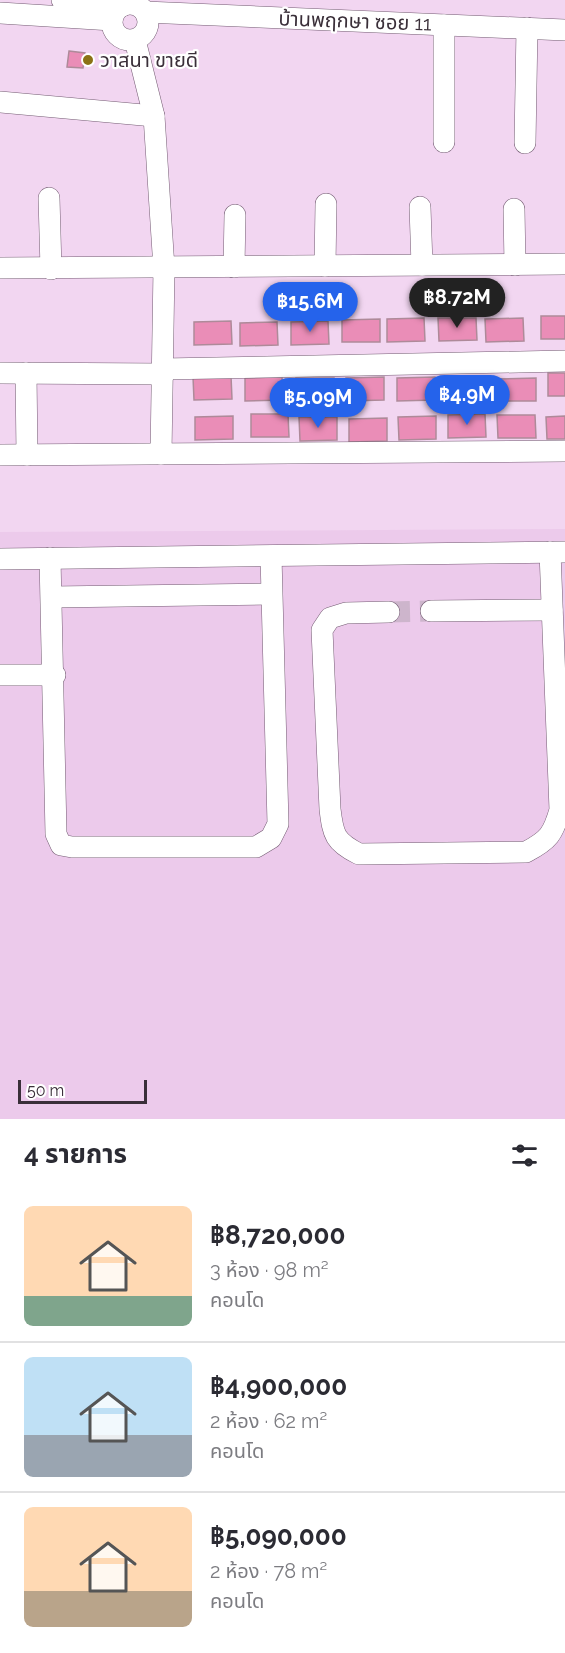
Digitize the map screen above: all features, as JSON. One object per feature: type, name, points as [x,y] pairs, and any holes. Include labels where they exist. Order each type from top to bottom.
[{"type":"street","points":[[62,0],[130,8],[148,25],[141,37],[135,40],[126,40],[118,36],[113,29],[130,8]]},
{"type":"street","points":[[0,14],[130,8]]},
{"type":"street","name":"บ้านพฤกษา ซอย 11","points":[[130,8],[565,30]]},
{"type":"street","points":[[444,25],[444,142]]},
{"type":"street","points":[[525,143],[527,28]]},
{"type":"street","points":[[135,40],[154,116],[164,268],[161,454]]},
{"type":"street","points":[[0,102],[154,116]]},
{"type":"street","points":[[49,198],[51,268]]},
{"type":"street","points":[[325,266],[326,204]]},
{"type":"street","points":[[420,207],[422,266]]},
{"type":"street","points":[[514,209],[515,265]]},
{"type":"street","points":[[234,267],[235,215]]},
{"type":"street","points":[[0,268],[564,264]]},
{"type":"street","points":[[0,373],[565,361]]},
{"type":"street","points":[[26,373],[27,455]]},
{"type":"street","points":[[0,455],[565,451]]},
{"type":"street","points":[[0,559],[557,552],[552,610],[560,810],[553,833],[540,845],[526,852],[359,854],[340,844],[332,829],[322,630],[330,618],[346,613],[389,612]]},
{"type":"street","points":[[50,558],[55,675],[56,834],[61,845],[72,847],[256,847],[271,838],[278,824],[271,556]]},
{"type":"street","points":[[52,597],[271,594]]},
{"type":"street","points":[[431,611],[552,610]]},
{"type":"street","points":[[0,675],[55,675]]},
{"type":"shaded area","points":[[565,529],[565,1119],[0,1119],[0,532]]},
{"type":"building","points":[[69,51],[85,53],[83,68],[67,67]]},
{"type":"building","points":[[541,316],[565,316],[565,339],[541,339]]},
{"type":"building","points":[[424,318],[425,341],[387,342],[387,319]]},
{"type":"building","points":[[438,318],[476,318],[477,340],[439,341]]},
{"type":"building","points":[[523,318],[524,341],[486,342],[485,319]]},
{"type":"building","points":[[380,319],[380,342],[342,342],[342,320]]},
{"type":"building","points":[[231,321],[232,344],[194,345],[194,322]]},
{"type":"building","points":[[328,321],[329,344],[291,345],[291,322]]},
{"type":"building","points":[[277,322],[278,345],[240,346],[240,323]]},
{"type":"building","points":[[548,373],[565,373],[565,396],[548,396]]},
{"type":"building","points":[[231,376],[232,399],[194,400],[193,377]]},
{"type":"building","points":[[282,377],[283,400],[245,401],[245,378]]},
{"type":"building","points":[[384,377],[384,400],[347,401],[346,378]]},
{"type":"building","points":[[435,377],[435,400],[397,401],[397,378]]},
{"type":"building","points":[[447,377],[485,377],[485,400],[447,400]]},
{"type":"building","points":[[296,378],[334,378],[334,400],[297,401]]},
{"type":"building","points":[[536,378],[536,401],[498,401],[498,379]]},
{"type":"building","points":[[251,414],[288,414],[289,437],[251,437]]},
{"type":"building","points":[[485,414],[486,437],[448,438],[448,415]]},
{"type":"building","points":[[497,415],[535,415],[536,438],[498,438]]},
{"type":"building","points":[[233,416],[233,439],[195,440],[195,417]]},
{"type":"building","points":[[436,416],[436,439],[399,440],[398,417]]},
{"type":"building","points":[[565,416],[565,439],[547,439],[546,417]]},
{"type":"building","points":[[299,417],[337,417],[337,440],[300,441]]},
{"type":"building","points":[[387,418],[387,441],[349,442],[349,419]]},
{"type":"tunnel","points":[[389,612],[431,611]]},
{"type":"place","name":"วาสนา ขายดี","points":[[88,60]]}]
